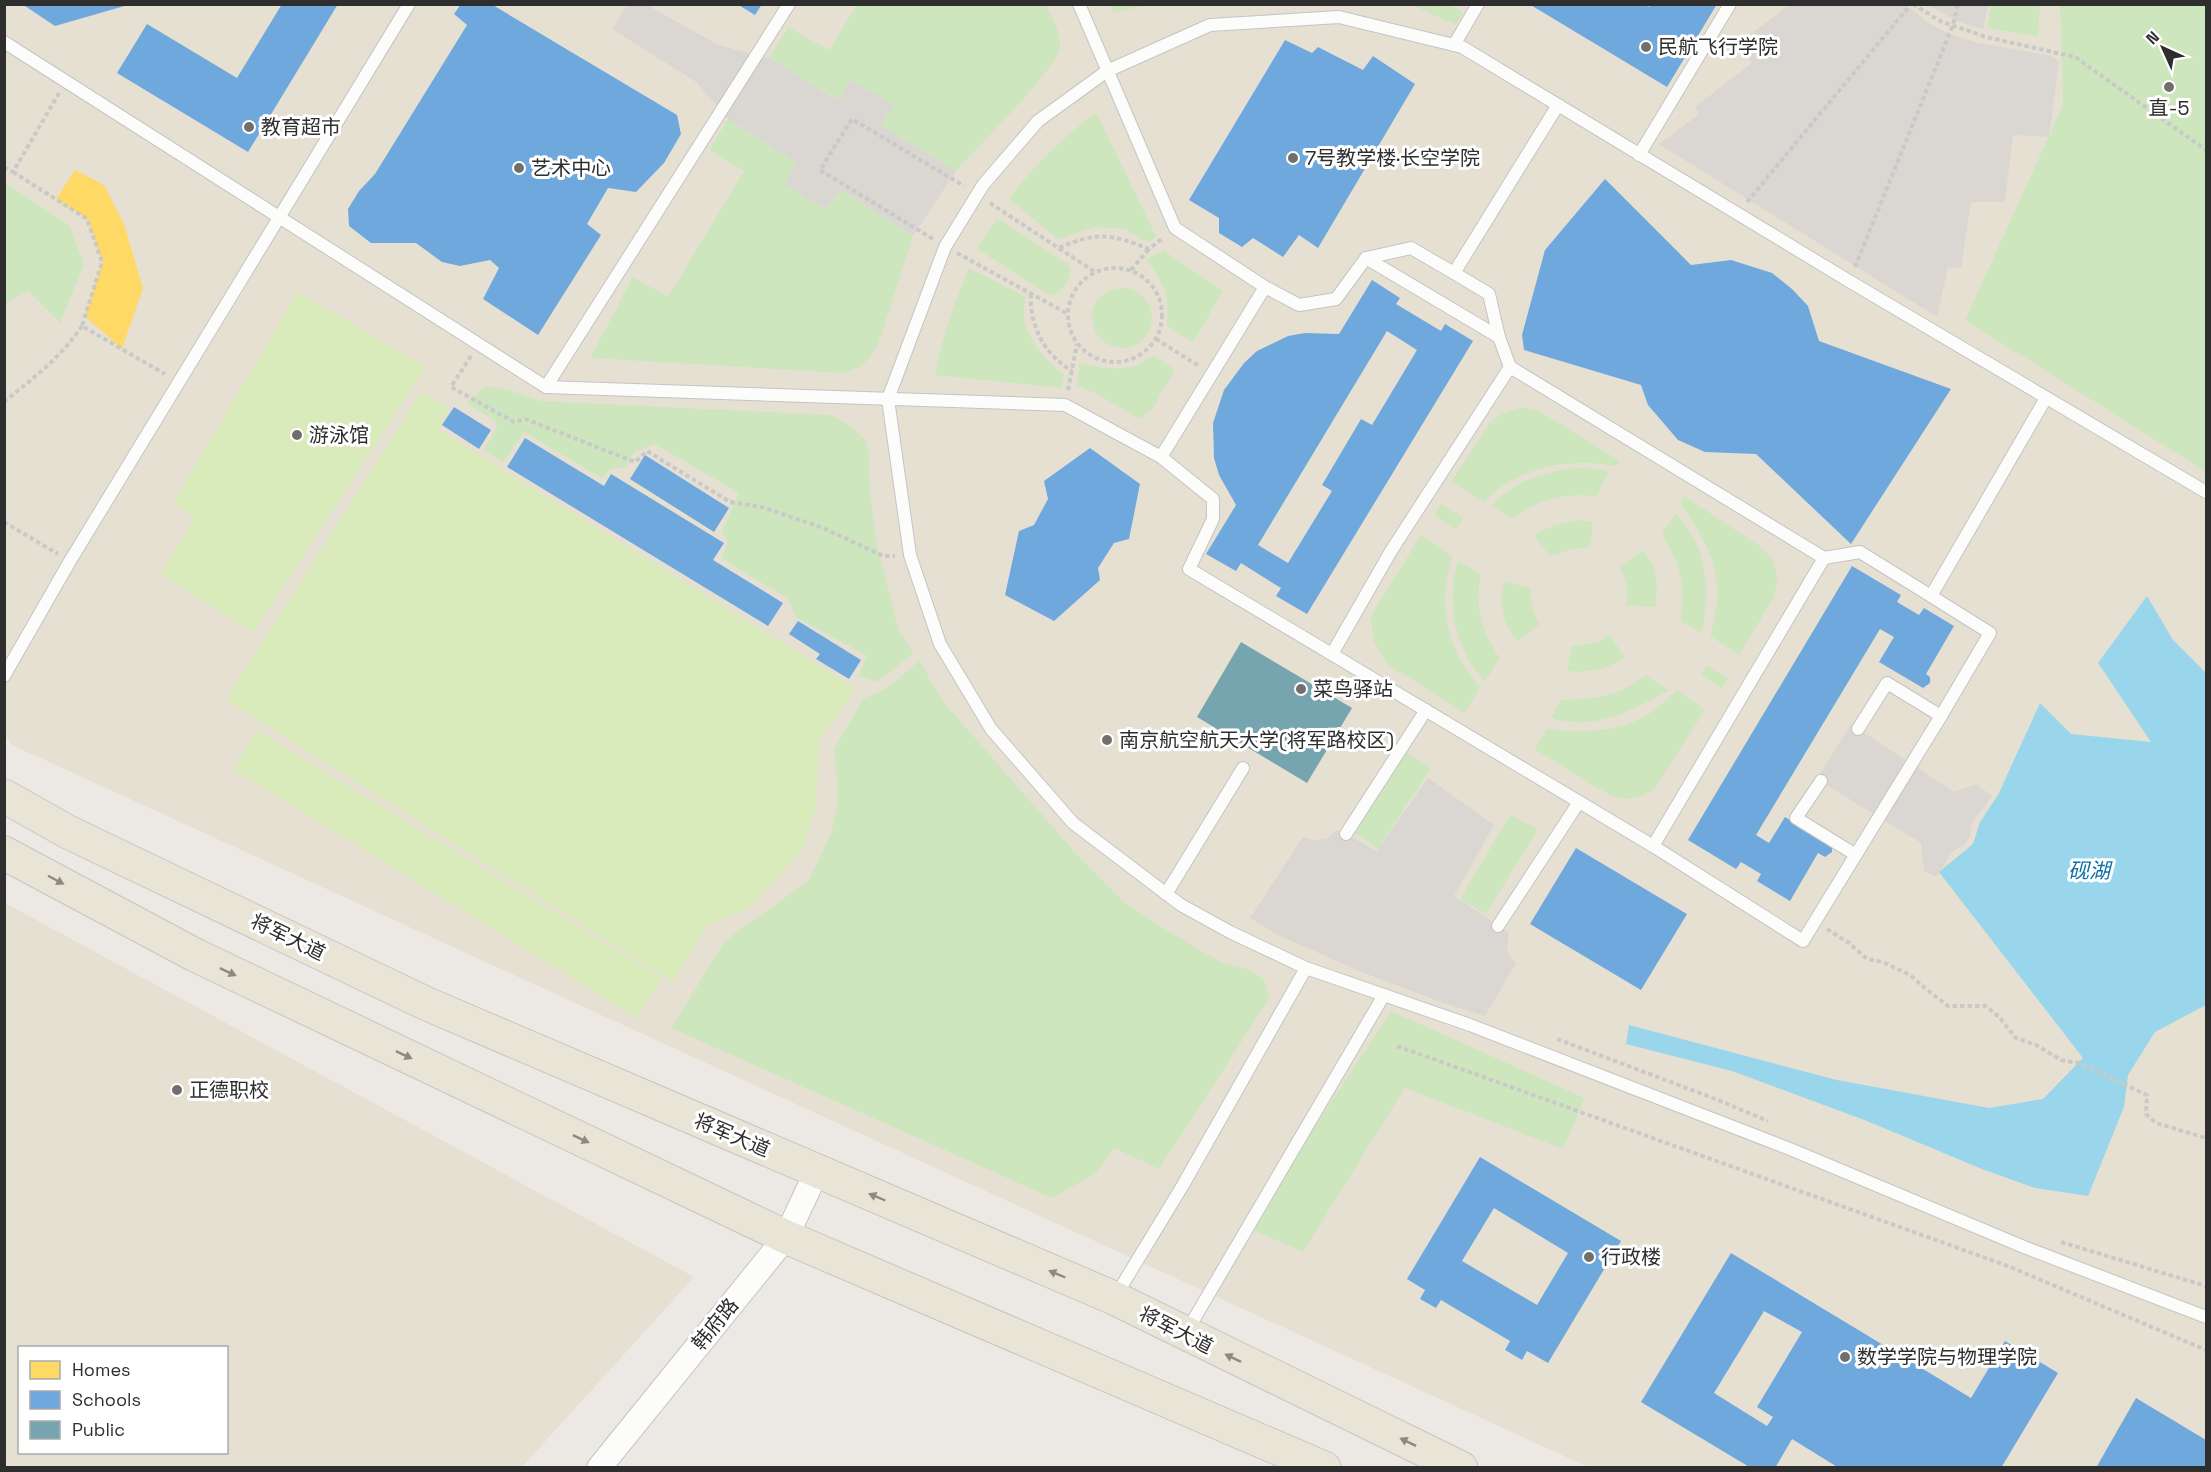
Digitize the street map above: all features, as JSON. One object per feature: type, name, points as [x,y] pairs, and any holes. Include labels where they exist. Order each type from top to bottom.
[{"type":"main road","name":"将军大道","points":[[4,796],[68,832],[425,1003],[1114,1298],[1461,1467]]},
{"type":"main road","points":[[4,853],[195,956],[786,1237],[1324,1467]]},
{"type":"street","name":"韩府路","points":[[599,1467],[786,1237],[817,1171]]},
{"type":"lane","points":[[4,676],[70,561],[409,4]]},
{"type":"lane","points":[[546,387],[789,4]]},
{"type":"lane","points":[[4,42],[546,387],[1065,405],[1161,457],[1213,499],[1213,519],[1190,569],[1653,846],[1803,941],[1990,633],[1860,552],[1824,558],[1510,367],[1499,337],[1489,294],[1411,248],[1366,258],[1336,299],[1299,305],[1265,287],[1175,228],[1079,4]]},
{"type":"lane","points":[[1454,45],[1478,4]]},
{"type":"lane","points":[[1640,155],[1731,4]]},
{"type":"lane","points":[[2206,492],[1849,281],[1462,47],[1339,17],[1210,25],[1107,71],[1038,121],[983,185],[945,246],[888,399],[910,555],[940,644],[991,729],[1073,823],[1181,905],[1230,932],[1306,968],[1481,1029],[1790,1149],[2024,1247],[2206,1317]]},
{"type":"lane","points":[[1454,273],[1558,105]]},
{"type":"lane","points":[[1366,258],[1499,337]]},
{"type":"lane","points":[[1161,457],[1265,287]]},
{"type":"lane","points":[[1332,654],[1391,551],[1510,367]]},
{"type":"lane","points":[[1931,596],[2046,398]]},
{"type":"lane","points":[[1653,846],[1824,558]]},
{"type":"lane","points":[[1858,729],[1887,683],[1941,716]]},
{"type":"lane","points":[[1346,834],[1426,711]]},
{"type":"lane","points":[[1166,894],[1243,768]]},
{"type":"lane","points":[[1821,781],[1796,818],[1856,855]]},
{"type":"lane","points":[[1498,926],[1579,802]]},
{"type":"lane","points":[[1114,1298],[1183,1185],[1306,968]]},
{"type":"lane","points":[[1184,1334],[1384,995]]},
{"type":"path","points":[[1737,214],[1912,4],[1940,21],[1986,37],[2075,57],[2206,150]]},
{"type":"path","points":[[1849,281],[1953,25],[1958,4]]},
{"type":"path","points":[[13,172],[66,81]]},
{"type":"path","points":[[4,167],[87,219],[102,262],[82,326],[70,343],[35,377],[4,402]]},
{"type":"path","points":[[1131,270],[1149,249],[1175,228]]},
{"type":"path","points":[[1058,248],[1100,235],[1122,238],[1149,249]]},
{"type":"path","points":[[1122,267],[1150,281],[1159,295],[1163,309],[1162,325],[1156,339],[1146,351],[1133,359],[1118,362],[1102,360],[1089,354],[1078,344],[1070,330],[1068,314],[1071,298],[1079,284],[1091,274],[1106,268],[1122,267]]},
{"type":"path","points":[[1031,294],[1034,324],[1040,338],[1047,351],[1060,364],[1072,371]]},
{"type":"path","points":[[82,326],[179,383]]},
{"type":"path","points":[[1156,339],[1212,374]]},
{"type":"path","points":[[478,344],[451,387],[514,422],[525,419],[635,462],[647,451],[730,502],[762,507],[823,528],[883,556],[910,555]]},
{"type":"path","points":[[1065,405],[1078,344]]},
{"type":"path","points":[[4,522],[70,561]]},
{"type":"path","points":[[1815,921],[1867,959],[1883,962],[1910,975],[1948,1006],[1986,1006],[1999,1017],[2016,1038],[2036,1045],[2061,1060],[2079,1063],[2147,1095],[2146,1114],[2156,1123],[2206,1138]]},
{"type":"path","points":[[1397,1046],[2008,1266],[2206,1350]]},
{"type":"shaded area","points":[[1790,4],[1906,5],[1930,24],[1950,34],[1978,43],[2048,55],[2059,61],[2049,137],[2013,135],[2005,202],[1971,202],[1961,268],[1948,267],[1937,317],[1659,144],[1699,114],[1695,107],[1752,63],[1738,44]]},
{"type":"shaded area","name":"南京航空航天大学(将军路校区)","points":[[5,5],[2206,5],[2206,1467],[1588,1467],[12,745],[5,735]]},
{"type":"shaded area","points":[[627,5],[647,5],[718,45],[769,58],[838,100],[851,80],[894,105],[881,125],[956,171],[913,236],[841,189],[825,210],[785,184],[797,163],[728,119],[696,82],[612,29]]},
{"type":"shaded area","points":[[1928,5],[1988,5],[1983,29],[1959,22]]},
{"type":"shaded area","points":[[1851,724],[1954,792],[1976,784],[1992,796],[1972,822],[1970,836],[1964,845],[1953,851],[1936,877],[1924,871],[1921,843],[1817,779]]},
{"type":"shaded area","points":[[1428,778],[1494,825],[1454,896],[1509,933],[1507,951],[1516,963],[1485,1016],[1364,973],[1278,935],[1250,918],[1303,837],[1313,840],[1326,839],[1338,830],[1377,851]]},
{"type":"shaded area","name":"正德职校","points":[[5,903],[694,1277],[522,1467],[5,1467]]},
{"type":"green space","points":[[857,5],[1046,5],[1058,31],[1060,48],[1055,59],[1030,91],[956,171],[881,125],[893,105],[839,100],[769,58],[788,27],[829,50]]},
{"type":"green space","points":[[1110,5],[1147,5],[1114,13]]},
{"type":"green space","points":[[1412,5],[1450,5],[1463,12],[1456,25]]},
{"type":"green space","points":[[1991,5],[2040,5],[2038,37],[1987,28]]},
{"type":"green space","points":[[2060,5],[2206,5],[2206,472],[1965,320],[2063,105]]},
{"type":"green space","points":[[1096,112],[1156,236],[1149,243],[1125,229],[1094,227],[1058,239],[1009,199],[1050,152]]},
{"type":"green space","points":[[728,119],[797,163],[785,184],[825,210],[841,189],[913,236],[879,342],[868,358],[856,369],[843,373],[590,358],[633,277],[668,297],[744,171],[709,150]]},
{"type":"green space","points":[[4,182],[70,226],[84,265],[60,323],[28,291],[5,304]]},
{"type":"green space","points":[[997,218],[1067,263],[1071,269],[1070,276],[1058,293],[1055,295],[1046,293],[977,249]]},
{"type":"green space","points":[[1163,250],[1223,291],[1193,342],[1166,325],[1167,307],[1164,290],[1146,260]]},
{"type":"green space","points":[[969,268],[1026,297],[1024,320],[1028,331],[1039,351],[1065,375],[1061,388],[935,375],[945,334]]},
{"type":"green space","points":[[1122,288],[1143,297],[1152,318],[1143,339],[1122,348],[1101,339],[1092,318],[1101,297]]},
{"type":"green space","name":"游泳馆","points":[[298,292],[426,367],[253,632],[161,574],[195,519],[173,503]]},
{"type":"green space","points":[[1153,355],[1175,370],[1151,411],[1139,419],[1095,393],[1077,386],[1079,363],[1123,368],[1137,365]]},
{"type":"green space","points":[[487,386],[512,391],[541,401],[831,415],[847,424],[865,439],[869,456],[870,490],[877,546],[899,632],[914,653],[877,682],[858,676],[867,656],[796,617],[788,599],[721,558],[728,543],[722,531],[739,493],[655,444],[635,451],[626,467],[611,469],[601,478],[524,432],[503,462],[484,450],[497,427],[494,420],[466,403]]},
{"type":"green space","points":[[421,392],[449,408],[439,430],[855,688],[819,740],[816,806],[803,849],[749,908],[706,926],[673,982],[226,700]]},
{"type":"green space","points":[[1522,407],[1541,412],[1620,461],[1616,466],[1563,464],[1528,473],[1512,480],[1484,502],[1451,482],[1491,421],[1503,413]]},
{"type":"green space","points":[[1586,467],[1609,472],[1596,496],[1552,499],[1522,512],[1513,519],[1491,506],[1501,496],[1534,477],[1559,470]]},
{"type":"green space","points":[[1684,496],[1761,547],[1772,559],[1778,577],[1774,597],[1739,655],[1710,636],[1715,615],[1717,581],[1714,565],[1701,536],[1680,503]]},
{"type":"green space","points":[[1441,504],[1463,518],[1456,529],[1434,515]]},
{"type":"green space","points":[[1676,514],[1695,541],[1701,556],[1706,585],[1702,633],[1681,621],[1680,575],[1674,556],[1662,533]]},
{"type":"green space","points":[[1578,520],[1593,522],[1590,547],[1576,548],[1550,556],[1534,535],[1555,525]]},
{"type":"green space","points":[[1421,535],[1453,557],[1446,591],[1448,626],[1460,658],[1480,687],[1465,713],[1387,664],[1373,640],[1371,616]]},
{"type":"green space","points":[[1643,550],[1652,563],[1656,577],[1655,607],[1626,605],[1626,586],[1619,567]]},
{"type":"green space","points":[[1458,561],[1481,574],[1478,597],[1481,618],[1488,639],[1500,658],[1485,681],[1466,655],[1455,625],[1453,592]]},
{"type":"green space","points":[[1504,581],[1531,588],[1532,607],[1540,624],[1518,641],[1508,628],[1503,613]]},
{"type":"green space","points":[[1609,634],[1625,657],[1598,670],[1567,671],[1572,646],[1598,642]]},
{"type":"green space","points":[[920,660],[947,706],[1073,850],[1123,901],[1222,963],[1247,969],[1264,979],[1269,999],[1159,1169],[1114,1148],[1095,1174],[1052,1198],[671,1028],[725,941],[809,880],[831,834],[837,807],[834,749],[864,698],[886,689]]},
{"type":"green space","points":[[1706,665],[1728,678],[1722,689],[1701,675]]},
{"type":"green space","points":[[1646,675],[1669,691],[1613,717],[1584,722],[1551,718],[1561,700],[1606,695],[1626,688]]},
{"type":"green space","points":[[1677,690],[1705,710],[1655,788],[1640,797],[1626,799],[1611,796],[1534,749],[1547,729],[1588,731],[1614,728],[1652,712]]},
{"type":"green space","points":[[257,730],[662,978],[637,1018],[234,770]]},
{"type":"green space","points":[[1406,752],[1431,768],[1378,849],[1353,832]]},
{"type":"green space","points":[[1510,815],[1538,829],[1486,914],[1460,899]]},
{"type":"green space","points":[[1391,1011],[1585,1098],[1563,1149],[1405,1088],[1303,1252],[1248,1228]]},
{"type":"water","name":"砚湖","points":[[2147,596],[2173,640],[2206,673],[2206,1005],[2155,1032],[2128,1075],[2124,1107],[2088,1196],[2035,1188],[1982,1169],[1867,1121],[1732,1071],[1626,1044],[1629,1025],[1837,1080],[1989,1108],[2043,1099],[2083,1058],[1939,872],[1973,844],[1980,822],[1998,795],[2040,703],[2071,734],[2151,742],[2098,663]]},
{"type":"building: Homes","points":[[75,170],[104,185],[124,224],[143,288],[122,349],[85,316],[102,262],[87,219],[56,199]]},
{"type":"building: Schools","points":[[22,4],[128,4],[128,5],[55,26]]},
{"type":"building: Schools","points":[[282,4],[338,4],[248,152],[117,73],[147,24],[237,78]]},
{"type":"building: Schools","name":"艺术中心","points":[[461,4],[491,4],[677,115],[681,134],[664,163],[636,192],[608,188],[587,224],[601,235],[538,335],[483,299],[499,268],[490,260],[460,266],[442,262],[416,243],[371,243],[349,226],[348,209],[359,191],[375,174],[467,25],[454,14]]},
{"type":"building: Schools","points":[[737,4],[762,4],[755,15]]},
{"type":"building: Schools","name":"民航飞行学院","points":[[1529,4],[1645,4],[1649,7],[1651,4],[1717,4],[1667,87]]},
{"type":"building: Schools","name":"7号教学楼·长空学院","points":[[1285,40],[1312,53],[1318,47],[1363,70],[1373,56],[1415,84],[1318,248],[1299,235],[1283,257],[1253,238],[1242,247],[1219,233],[1219,218],[1189,200]]},
{"type":"building: Schools","points":[[1605,179],[1691,265],[1731,260],[1772,273],[1808,306],[1819,341],[1951,389],[1851,544],[1756,454],[1705,452],[1678,440],[1648,405],[1641,385],[1524,350],[1522,335],[1545,250]]},
{"type":"building: Schools","points":[[1372,280],[1400,298],[1396,304],[1441,331],[1445,324],[1473,341],[1307,614],[1276,596],[1281,588],[1241,563],[1236,571],[1206,554],[1236,505],[1219,475],[1214,458],[1213,423],[1224,390],[1244,363],[1257,351],[1288,336],[1305,333],[1339,334]],"holes":[[[1387,331],[1417,350],[1372,425],[1361,419],[1322,485],[1332,491],[1288,563],[1258,545]]]},
{"type":"building: Schools","points":[[454,407],[491,430],[479,449],[442,425]]},
{"type":"building: Schools","points":[[525,438],[604,486],[611,474],[724,543],[713,560],[783,603],[768,626],[507,467]]},
{"type":"building: Schools","points":[[1090,448],[1140,484],[1129,539],[1114,543],[1098,568],[1100,580],[1054,621],[1005,595],[1019,531],[1034,525],[1048,499],[1044,481]]},
{"type":"building: Schools","points":[[645,455],[729,508],[714,532],[630,479]]},
{"type":"building: Schools","points":[[1852,566],[1901,595],[1897,602],[1919,615],[1924,608],[1954,626],[1926,674],[1930,677],[1930,683],[1923,688],[1879,662],[1894,637],[1880,629],[1756,835],[1769,843],[1785,817],[1832,845],[1832,852],[1825,857],[1818,853],[1790,901],[1757,881],[1761,874],[1741,862],[1736,869],[1688,840]]},
{"type":"building: Schools","points":[[798,621],[861,660],[849,679],[816,659],[820,654],[789,634]]},
{"type":"building: Schools","points":[[1576,848],[1687,914],[1641,990],[1530,924]]},
{"type":"building: Schools","name":"行政楼","points":[[1480,1157],[1621,1241],[1548,1363],[1527,1351],[1522,1360],[1505,1350],[1510,1341],[1441,1300],[1436,1308],[1420,1299],[1425,1290],[1407,1279]],"holes":[[[1494,1208],[1568,1253],[1537,1305],[1462,1261]]]},
{"type":"building: Schools","name":"数学学院与物理学院","points":[[1731,1253],[1971,1398],[2005,1341],[2058,1373],[2001,1468],[1839,1468],[1792,1439],[1775,1468],[1751,1468],[1641,1402]],"holes":[[[1764,1311],[1802,1332],[1757,1407],[1773,1417],[1767,1426],[1714,1393]]]},
{"type":"building: Schools","points":[[2136,1398],[2206,1440],[2206,1468],[2096,1468]]},
{"type":"building: Public","points":[[1241,642],[1352,708],[1307,783],[1197,717]]},
{"type":"place","name":"民航飞行学院","points":[[1646,47]]},
{"type":"place","name":"直-5","points":[[2169,87]]},
{"type":"place","name":"教育超市","points":[[249,127]]},
{"type":"place","name":"7号教学楼·长空学院","points":[[1293,158]]},
{"type":"place","name":"艺术中心","points":[[519,168]]},
{"type":"place","name":"游泳馆","points":[[297,435]]},
{"type":"place","name":"菜鸟驿站","points":[[1301,689]]},
{"type":"place","name":"南京航空航天大学(将军路校区)","points":[[1107,740]]},
{"type":"place","name":"正德职校","points":[[177,1090]]},
{"type":"place","name":"行政楼","points":[[1589,1257]]},
{"type":"place","name":"数学学院与物理学院","points":[[1845,1357]]}]
